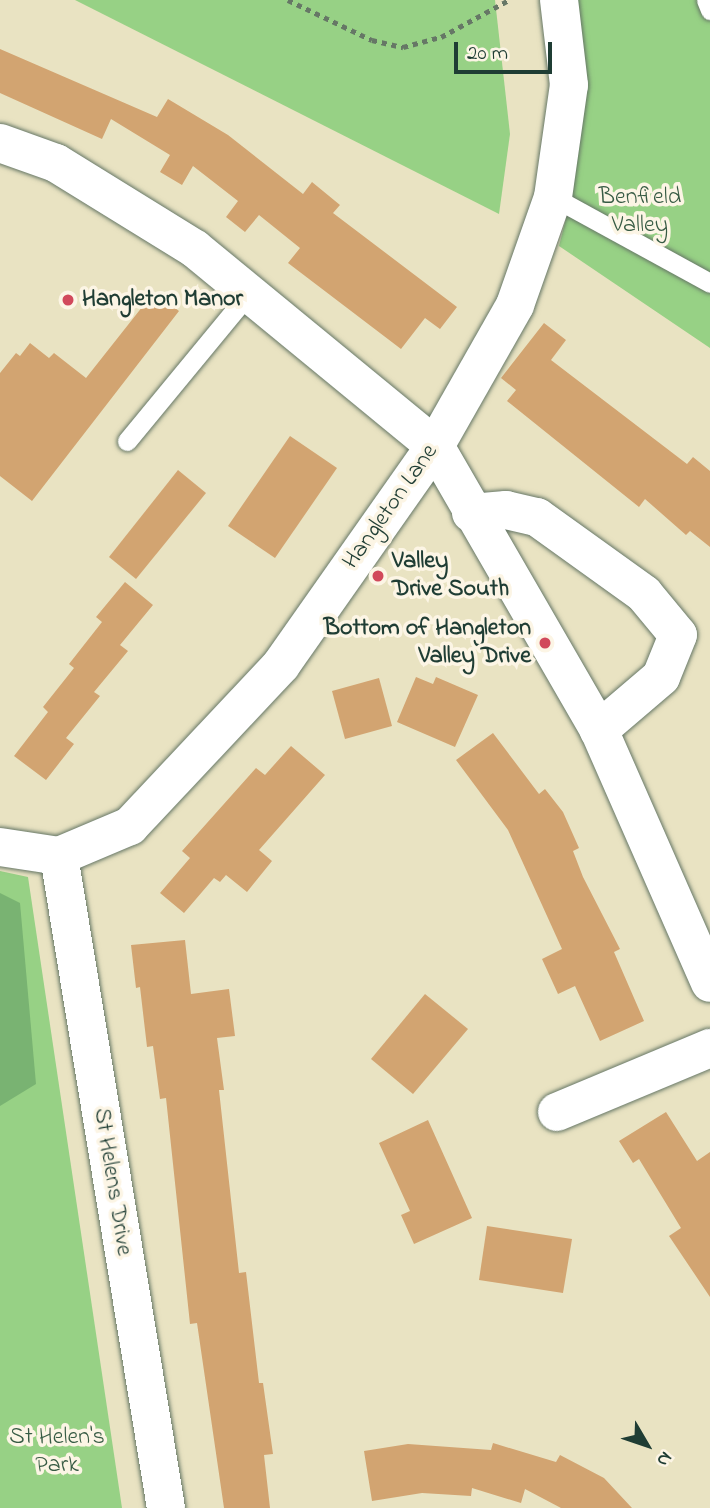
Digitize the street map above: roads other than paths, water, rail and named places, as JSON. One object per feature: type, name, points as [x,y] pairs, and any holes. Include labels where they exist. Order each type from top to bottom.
[{"type":"street","name":"Hangleton Lane","points":[[59,856],[130,826],[281,665],[435,446],[515,305],[553,197],[569,85],[559,0]]},
{"type":"street","points":[[0,143],[56,163],[195,249],[435,446],[471,513],[598,730],[710,983]]},
{"type":"street","points":[[471,513],[506,509],[537,517],[643,594],[678,635],[661,677],[598,730]]},
{"type":"street","points":[[0,847],[59,856]]},
{"type":"street","name":"St Helens Drive","points":[[59,856],[166,1508]]},
{"type":"street","points":[[557,1112],[710,1048]]},
{"type":"lane","points":[[706,0],[710,10]]},
{"type":"lane","points":[[553,197],[710,283]]},
{"type":"lane","points":[[127,441],[248,294]]},
{"type":"place","name":"Hangleton Manor","points":[[68,300]]},
{"type":"place","name":"Valley Drive South","points":[[378,576]]},
{"type":"place","name":"Bottom of Hangleton Valley Drive","points":[[545,643]]},
{"type":"park label","name":"Benfield Valley","points":[[640,212]]},
{"type":"park label","name":"St Helen's Park","points":[[57,1452]]}]
